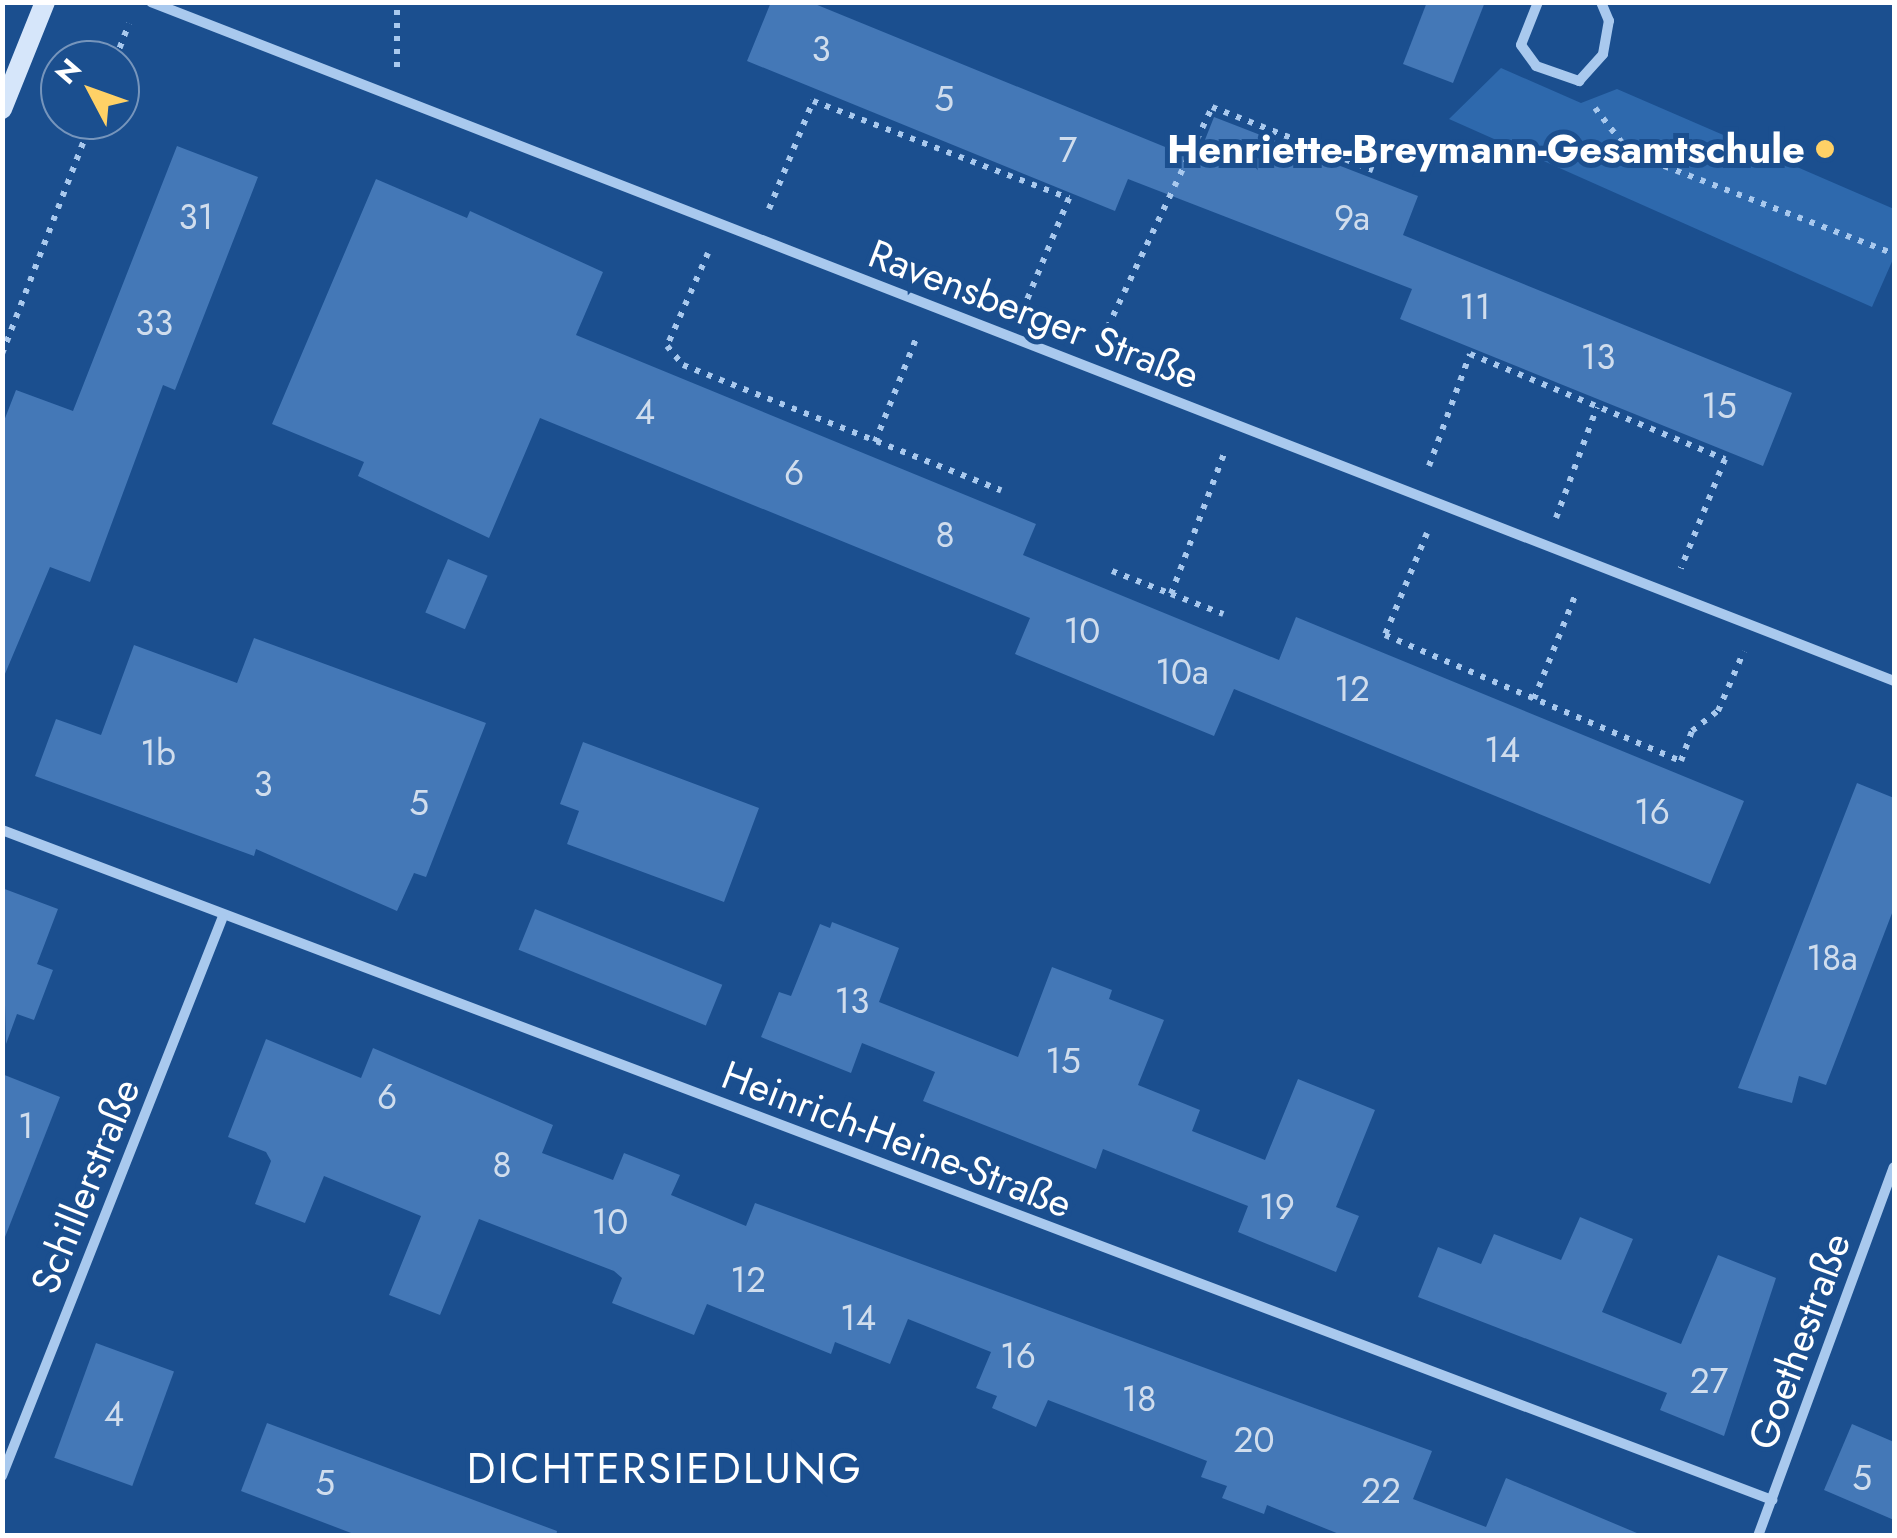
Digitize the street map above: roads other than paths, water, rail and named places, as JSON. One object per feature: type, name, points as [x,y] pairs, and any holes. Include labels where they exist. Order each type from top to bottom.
[{"type":"main road","points":[[2,109],[45,2]]},
{"type":"street","name":"Ravensberger Straße","points":[[151,2],[1894,681]]},
{"type":"street","points":[[1538,2],[1521,45],[1536,66],[1579,81],[1603,54],[1609,21],[1600,2]]},
{"type":"street","name":"Heinrich-Heine-Straße","points":[[2,830],[222,919],[1772,1500]]},
{"type":"street","name":"Schillerstraße","points":[[2,1476],[222,919]]},
{"type":"street","name":"Goethestraße","points":[[1758,1536],[1894,1167]]},
{"type":"place","name":"Henriette-Breymann-Gesamtschule","points":[[1825,149]]},
{"type":"district","name":"DICHTERSIEDLUNG","points":[[665,1469]]}]
